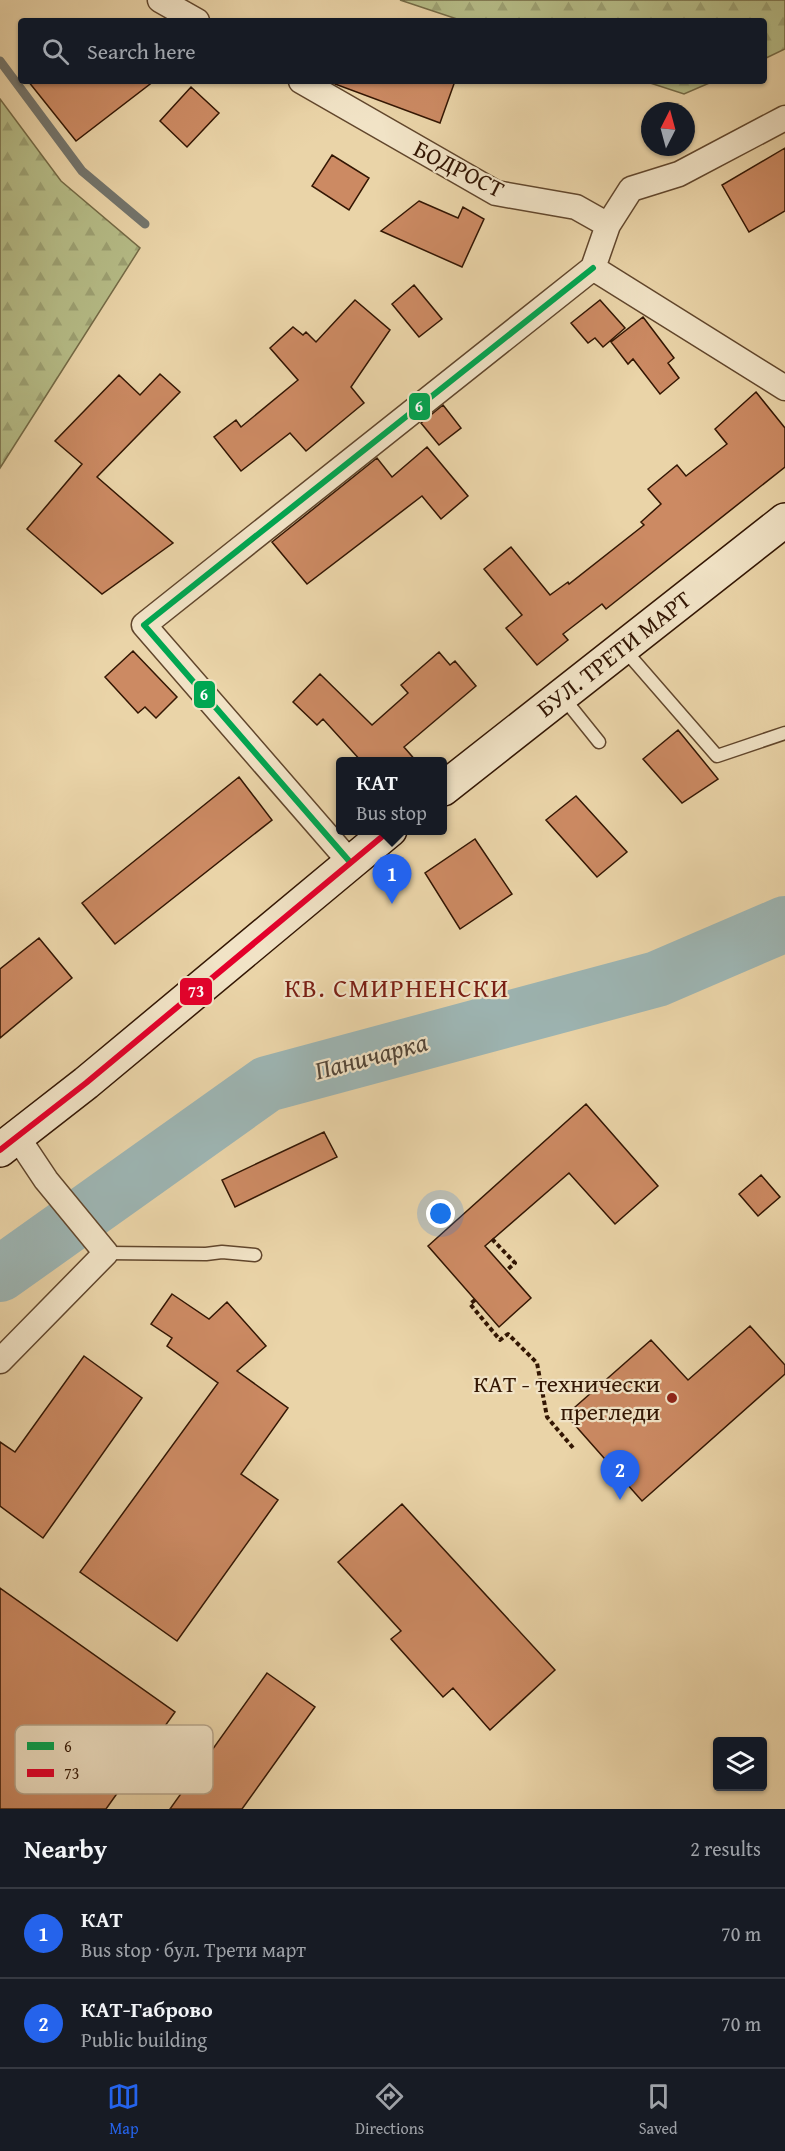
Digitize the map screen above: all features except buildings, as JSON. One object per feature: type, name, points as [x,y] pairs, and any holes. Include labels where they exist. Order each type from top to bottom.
[{"type":"street","points":[[160,0],[192,18]]},
{"type":"street","name":"БОДРОСТ","points":[[306,84],[496,193],[576,207],[608,225]]},
{"type":"street","points":[[350,862],[144,624],[593,268],[608,225],[631,189],[679,174],[785,117]]},
{"type":"street","points":[[593,268],[785,388]]},
{"type":"street","name":"БУЛ. ТРЕТИ МАРТ","points":[[447,786],[785,520]]},
{"type":"street","points":[[0,1361],[101,1246],[46,1179],[8,1142],[86,1083],[183,1004],[385,835]]},
{"type":"lane","points":[[622,648],[717,756],[785,733]]},
{"type":"lane","points":[[561,695],[599,742]]},
{"type":"lane","points":[[101,1246],[206,1254],[222,1252],[255,1255]]},
{"type":"path","points":[[492,1239],[515,1263],[507,1270]]},
{"type":"path","points":[[475,1300],[470,1304],[500,1340],[508,1334],[537,1363],[547,1417],[574,1449]]},
{"type":"green space","points":[[400,0],[785,0],[785,49],[767,58],[767,18],[454,18]]},
{"type":"green space","points":[[653,84],[707,84],[684,94]]},
{"type":"green space","points":[[0,99],[61,181],[140,248],[0,468]]},
{"type":"waterway","points":[[0,61],[82,171],[145,224]]},
{"type":"waterway","name":"Паничарка","points":[[0,1274],[267,1084],[657,979],[785,924]]},
{"type":"transit line","name":"6","points":[[350,862],[144,625],[593,268]]},
{"type":"transit line","name":"73","points":[[0,1150],[86,1083],[384,835]]},
{"type":"place","name":"КАТ","points":[[392,904]]},
{"type":"place","name":"КАТ - технически прегледи","points":[[672,1398]]},
{"type":"place","name":"КАТ-Габрово","points":[[620,1500]]},
{"type":"district","name":"КВ. СМИРНЕНСКИ","points":[[397,988]]}]
